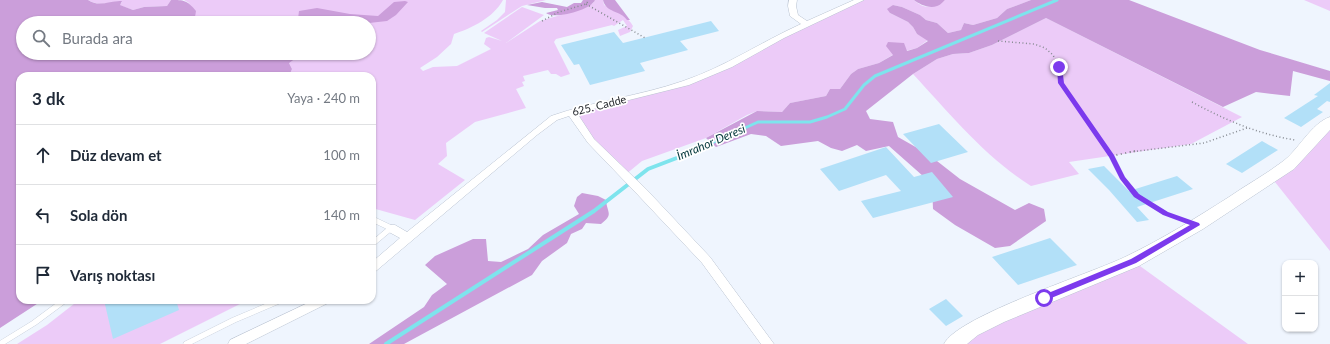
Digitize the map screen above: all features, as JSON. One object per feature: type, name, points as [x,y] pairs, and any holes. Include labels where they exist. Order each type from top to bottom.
[{"type":"street","points":[[793,0],[792,6],[794,16],[806,24]]},
{"type":"street","name":"625. Cadde","points":[[376,265],[554,118],[571,112],[686,83],[729,65],[806,24],[860,0]]},
{"type":"street","points":[[571,112],[591,141],[706,260],[768,344]]},
{"type":"street","points":[[953,344],[972,330],[998,316],[1133,261],[1197,225],[1289,165],[1312,139],[1330,122]]},
{"type":"street","points":[[391,228],[408,238]]},
{"type":"street","points":[[234,344],[317,304]]},
{"type":"lane","points":[[376,221],[391,228],[376,241]]},
{"type":"lane","points":[[0,344],[34,323],[60,304]]},
{"type":"lane","points":[[186,344],[234,320],[272,304]]},
{"type":"path","points":[[542,21],[559,12],[586,4],[589,0]]},
{"type":"path","points":[[586,4],[644,38]]},
{"type":"path","points":[[998,41],[1034,44],[1045,48],[1053,55],[1059,67],[1061,83],[1112,157],[1123,178],[1137,195],[1165,213],[1197,225]]},
{"type":"path","points":[[1192,102],[1228,121],[1247,128],[1270,135],[1295,140],[1312,139]]},
{"type":"path","points":[[1112,157],[1124,152],[1199,144],[1224,138],[1247,128]]},
{"type":"shaded area","points":[[0,0],[88,0],[101,4],[122,1],[120,5],[133,10],[144,7],[167,6],[171,0],[179,0],[185,1],[196,11],[195,16],[16,16],[16,60],[293,60],[289,63],[292,69],[291,72],[16,72],[16,304],[37,304],[0,328]]},
{"type":"shaded area","points":[[88,0],[171,0],[167,6],[144,7],[133,10],[119,5],[122,2],[101,4]]},
{"type":"shaded area","points":[[184,0],[503,0],[494,12],[482,22],[454,34],[451,44],[437,57],[420,68],[423,71],[433,67],[457,66],[491,49],[484,44],[486,38],[489,37],[502,41],[484,33],[522,7],[544,15],[506,43],[540,21],[578,10],[593,3],[595,0],[603,0],[604,5],[624,16],[633,26],[630,32],[620,36],[618,30],[627,26],[623,20],[614,26],[612,25],[556,39],[554,42],[570,74],[561,77],[556,74],[551,74],[548,70],[523,76],[525,81],[522,82],[524,86],[516,89],[526,108],[475,122],[446,143],[447,156],[438,164],[465,180],[415,220],[376,209],[376,72],[291,72],[292,69],[289,60],[376,60],[376,16],[195,16],[189,3]]},
{"type":"shaded area","points":[[506,0],[546,0],[522,6],[482,32],[481,31],[497,20],[505,12]]},
{"type":"shaded area","points":[[583,0],[595,0],[587,7],[564,15],[550,15],[546,13],[558,10],[557,8],[527,5],[542,2],[567,7],[574,3],[581,3]]},
{"type":"shaded area","points":[[603,0],[615,0],[630,20],[627,20],[621,14],[607,7]]},
{"type":"shaded area","points":[[860,0],[914,0],[926,7],[930,7],[945,0],[1031,0],[1007,9],[997,18],[973,25],[964,23],[961,30],[948,33],[937,23],[926,20],[920,15],[902,7],[893,5],[890,13],[908,22],[917,34],[928,40],[917,48],[894,54],[879,63],[858,69],[851,74],[840,89],[830,89],[826,96],[790,103],[782,112],[757,111],[706,138],[642,161],[625,175],[606,157],[571,112],[686,83]]},
{"type":"shaded area","points":[[914,0],[945,0],[938,6],[931,7]]},
{"type":"shaded area","points":[[1031,0],[1129,0],[1260,50],[1330,71],[1330,81],[1293,71],[1290,96],[1256,92],[1223,107],[1046,18],[992,45],[969,53],[953,54],[937,59],[913,74],[866,111],[870,119],[893,122],[898,137],[928,154],[960,179],[1015,210],[1029,203],[1044,209],[1046,221],[1010,246],[995,248],[955,225],[933,209],[932,184],[889,146],[866,151],[857,145],[842,151],[831,148],[818,141],[781,146],[766,136],[751,134],[716,147],[706,138],[757,111],[782,112],[790,103],[826,96],[830,89],[840,89],[851,74],[858,69],[879,63],[893,55],[886,46],[888,42],[904,43],[907,51],[917,48],[928,41],[917,34],[908,22],[890,13],[887,9],[893,5],[902,7],[920,15],[926,20],[937,23],[948,33],[961,30],[964,23],[973,25],[997,18],[1007,9]]},
{"type":"shaded area","points":[[1304,0],[1330,0],[1330,11]]},
{"type":"shaded area","points":[[394,2],[408,2],[396,15],[387,21],[376,22],[376,16],[298,16],[299,11],[317,8],[350,14],[378,16]]},
{"type":"shaded area","points":[[1046,18],[1242,117],[1191,144],[1069,162],[1079,174],[1031,186],[1014,175],[983,148],[913,74],[937,59],[953,54],[969,53],[992,45]]},
{"type":"shaded area","points":[[1330,122],[1330,251],[1271,177]]},
{"type":"shaded area","points":[[582,193],[598,196],[606,200],[609,215],[601,224],[586,223],[582,229],[571,234],[567,243],[542,261],[532,275],[404,344],[369,344],[424,307],[432,295],[447,284],[425,265],[435,256],[473,239],[486,239],[488,261],[501,262],[528,249],[543,235],[579,214],[574,206],[577,197]]},
{"type":"shaded area","points":[[1133,261],[1248,344],[953,344]]},
{"type":"shaded area","points":[[74,304],[240,304],[160,344],[17,344],[47,325]]},
{"type":"building","points":[[711,21],[719,31],[680,41],[688,50],[640,63],[645,71],[590,85],[579,64],[574,65],[561,45],[614,32],[623,43]]},
{"type":"building","points":[[1330,83],[1330,102],[1327,101],[1317,109],[1323,112],[1301,127],[1284,118],[1318,96],[1314,95]]},
{"type":"building","points":[[939,124],[968,152],[931,163],[903,134]]},
{"type":"building","points":[[1262,141],[1278,150],[1242,173],[1226,164]]},
{"type":"building","points":[[886,147],[914,177],[932,172],[953,197],[873,218],[861,201],[901,191],[886,175],[839,191],[820,169]]},
{"type":"building","points":[[1104,166],[1129,191],[1177,176],[1193,189],[1137,207],[1149,220],[1137,222],[1088,169]]},
{"type":"building","points":[[1050,238],[1077,265],[1018,285],[992,257]]},
{"type":"building","points":[[946,299],[963,316],[946,326],[929,309]]},
{"type":"building","points":[[105,304],[177,304],[179,310],[113,339]]},
{"type":"waterway","name":"İmrahor Deresi","points":[[692,152],[758,122],[810,122],[827,117],[845,109],[864,85],[875,76],[1057,0]]},
{"type":"waterway","name":"İmrahor Deresi","points":[[386,344],[594,211],[648,169],[695,151]]},
{"type":"route","points":[[1044,298],[1133,261],[1197,225],[1165,213],[1137,195],[1123,178],[1112,157],[1061,83],[1059,67]]}]
